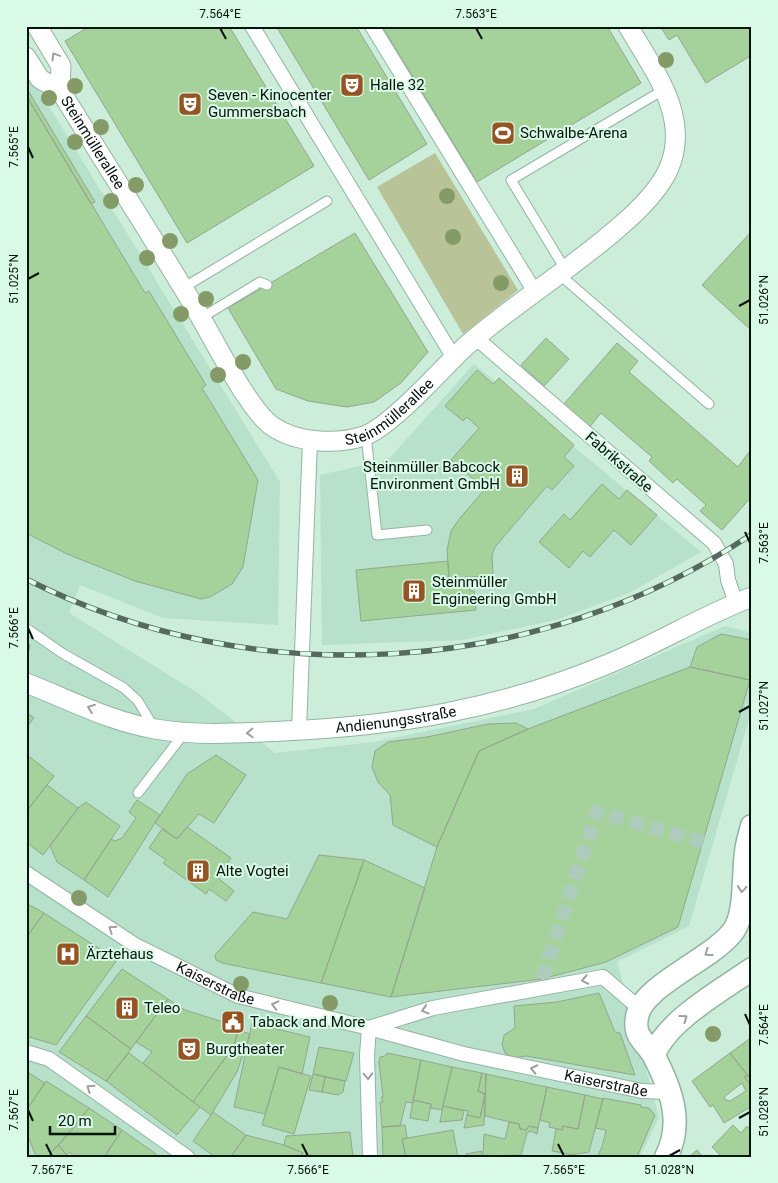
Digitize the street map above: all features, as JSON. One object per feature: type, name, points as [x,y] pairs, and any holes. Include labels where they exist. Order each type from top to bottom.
[{"type":"street","name":"Steinmüllerallee","points":[[37,26],[61,66],[60,90]]},
{"type":"street","points":[[252,26],[454,358]]},
{"type":"street","points":[[372,26],[535,292]]},
{"type":"street","name":"Steinmüllerallee","points":[[26,57],[40,79],[60,90],[183,288],[246,396],[271,425],[310,440],[337,441],[366,435],[388,420],[476,338],[618,228],[642,206],[669,167],[675,139],[674,117],[665,89],[628,26]]},
{"type":"street","name":"Fabrikstraße","points":[[476,338],[714,543],[726,564],[728,580],[744,600]]},
{"type":"street","points":[[299,731],[310,440]]},
{"type":"street","name":"Andienungsstraße","points":[[26,683],[120,720],[154,729],[220,734],[299,731],[405,721],[490,705],[603,666],[744,600]]},
{"type":"street","points":[[666,1157],[672,1142],[676,1118],[654,1055],[642,1043],[636,1028],[639,1008],[657,990],[726,939],[746,919],[746,850],[752,826]]},
{"type":"street","name":"Kaiserstraße","points":[[26,873],[135,945],[238,996],[369,1028],[464,1054],[642,1091],[668,1092]]},
{"type":"street","points":[[654,1055],[658,1043],[676,1023],[752,969]]},
{"type":"street","points":[[370,1157],[367,1055],[369,1028],[433,1008],[542,984],[603,977],[639,1008]]},
{"type":"street","points":[[26,1052],[49,1059],[187,1157]]},
{"type":"lane","points":[[665,89],[511,180],[562,271],[709,404]]},
{"type":"lane","points":[[183,288],[327,200]]},
{"type":"lane","points":[[201,318],[260,282],[267,285]]},
{"type":"lane","points":[[366,435],[377,535],[427,530]]},
{"type":"lane","points":[[26,628],[62,653],[124,688],[138,701],[154,729]]},
{"type":"lane","points":[[138,793],[186,732]]},
{"type":"shaded area","points":[[26,69],[280,482],[278,625],[163,618],[80,585],[69,613],[198,693],[275,753],[374,742],[534,709],[725,626],[752,633],[752,709],[689,926],[617,962],[659,1117],[640,1157],[26,1157]]},
{"type":"shaded area","points":[[435,153],[518,290],[463,334],[377,187]]},
{"type":"shaded area","points":[[474,364],[701,552],[629,593],[556,620],[462,640],[322,645],[320,475],[388,460]]},
{"type":"building","name":"Seven - Kinocenter Gummersbach","points":[[90,26],[229,26],[314,166],[187,243],[65,41]]},
{"type":"building","name":"Halle 32","points":[[276,26],[356,26],[427,144],[369,180]]},
{"type":"building","name":"Schwalbe-Arena","points":[[382,26],[607,26],[641,83],[477,182]]},
{"type":"building","points":[[660,26],[752,26],[752,55],[706,83],[677,35],[669,40]]},
{"type":"building","points":[[26,87],[95,202],[91,204],[26,95]]},
{"type":"building","points":[[26,95],[145,293],[149,291],[206,385],[202,388],[258,480],[243,567],[232,584],[210,597],[201,599],[135,581],[67,554],[26,533]]},
{"type":"building","points":[[752,231],[752,331],[702,285]]},
{"type":"building","points":[[355,233],[428,352],[401,383],[374,402],[347,407],[308,401],[276,389],[228,308]]},
{"type":"building","points":[[546,338],[569,359],[544,386],[521,365]]},
{"type":"building","points":[[617,343],[638,361],[629,372],[738,467],[752,448],[752,496],[722,530],[700,511],[706,505],[677,479],[673,483],[649,461],[652,457],[601,413],[588,429],[563,405]]},
{"type":"building","name":"Steinmüller Babcock Environment GmbH","points":[[477,370],[493,384],[499,378],[574,445],[564,457],[574,466],[552,490],[547,486],[495,547],[492,555],[493,575],[449,579],[447,550],[451,531],[485,489],[451,460],[479,428],[467,417],[463,421],[445,406]]},
{"type":"building","points":[[602,484],[619,499],[627,490],[657,515],[631,545],[614,530],[590,557],[583,551],[569,568],[539,542],[564,514],[570,520]]},
{"type":"building","name":"Steinmüller Engineering GmbH","points":[[448,561],[449,579],[468,577],[470,591],[474,591],[476,610],[361,621],[356,570]]},
{"type":"building","points":[[721,634],[752,640],[750,680],[690,667],[697,647]]},
{"type":"building","points":[[26,643],[30,645],[26,665]]},
{"type":"building","points":[[690,667],[750,680],[678,927],[606,962],[542,979],[391,997],[437,847],[479,751],[528,729]]},
{"type":"building","points":[[26,712],[34,718],[26,728]]},
{"type":"building","points":[[516,723],[528,729],[479,751],[437,847],[393,825],[390,795],[378,782],[372,767],[375,751],[388,742],[427,737],[488,724]]},
{"type":"building","points":[[26,754],[54,776],[26,812]]},
{"type":"building","points":[[216,755],[246,775],[214,823],[199,814],[177,839],[155,823],[187,774]]},
{"type":"building","points":[[47,785],[78,808],[43,855],[26,842],[26,812]]},
{"type":"building","points":[[137,800],[160,815],[108,897],[84,880],[111,839],[115,841],[122,838],[136,818],[129,812]]},
{"type":"building","points":[[86,802],[120,826],[84,880],[57,862],[50,846],[78,808]]},
{"type":"building","name":"Alte Vogtei","points":[[187,827],[231,858],[218,878],[234,891],[226,901],[209,889],[206,894],[163,863],[166,860],[149,848],[162,829],[177,839]]},
{"type":"building","points":[[319,855],[364,860],[321,983],[222,963],[216,960],[215,955],[253,912],[287,919]]},
{"type":"building","points":[[364,860],[425,888],[391,997],[321,983]]},
{"type":"building","points":[[26,903],[44,913],[26,938]]},
{"type":"building","points":[[44,913],[117,960],[56,1045],[26,1036],[26,938]]},
{"type":"building","name":"Teleo","points":[[122,969],[168,999],[131,1049],[86,1016]]},
{"type":"building","points":[[599,993],[615,1032],[620,1033],[635,1075],[526,1056],[513,1058],[505,1053],[502,1045],[504,1035],[515,1028],[514,1006],[557,1002]]},
{"type":"building","name":"Burgtheater","points":[[168,999],[185,1010],[239,1027],[234,1046],[193,1102],[143,1063],[152,1052],[136,1042]]},
{"type":"building","points":[[86,1016],[131,1049],[106,1081],[59,1052]]},
{"type":"building","points":[[252,1023],[310,1037],[302,1074],[279,1067],[265,1114],[234,1107]]},
{"type":"building","points":[[238,1030],[250,1034],[237,1072],[211,1115],[193,1102],[234,1046]]},
{"type":"building","points":[[752,1037],[752,1074],[748,1076],[730,1053]]},
{"type":"building","points":[[319,1047],[354,1053],[346,1081],[313,1074]]},
{"type":"building","points":[[129,1053],[200,1107],[177,1135],[106,1081]]},
{"type":"building","points":[[387,1053],[421,1060],[413,1103],[406,1102],[400,1126],[382,1127],[380,1102],[383,1102],[381,1097],[383,1097],[379,1062],[380,1057],[385,1056]]},
{"type":"building","points":[[730,1053],[748,1076],[744,1077],[752,1086],[752,1106],[724,1123],[713,1105],[710,1107],[692,1081]],"holes":[[[742,1083],[746,1091],[730,1101],[724,1097]]]},
{"type":"building","points":[[421,1060],[452,1067],[442,1110],[431,1108],[431,1104],[413,1100]]},
{"type":"building","points":[[279,1067],[311,1076],[294,1134],[262,1125]]},
{"type":"building","points":[[452,1067],[482,1073],[478,1091],[485,1094],[480,1118],[467,1115],[468,1111],[443,1106]]},
{"type":"building","points":[[26,1071],[45,1083],[26,1111]]},
{"type":"building","points":[[482,1073],[486,1074],[484,1125],[464,1128],[467,1115],[480,1118],[485,1094],[478,1091]]},
{"type":"building","points":[[313,1074],[325,1077],[322,1092],[309,1090]]},
{"type":"building","points":[[486,1074],[547,1087],[538,1128],[529,1126],[526,1130],[520,1129],[519,1124],[485,1116]]},
{"type":"building","points":[[752,1074],[752,1086],[744,1077]]},
{"type":"building","points":[[325,1077],[345,1081],[343,1092],[338,1095],[322,1092]]},
{"type":"building","points":[[46,1081],[89,1108],[69,1134],[47,1157],[40,1157],[35,1154],[26,1131],[26,1111]]},
{"type":"building","points":[[547,1087],[585,1095],[578,1129],[563,1126],[562,1130],[549,1127],[550,1123],[540,1120]]},
{"type":"building","points":[[585,1095],[603,1099],[589,1152],[569,1155],[552,1151],[556,1129],[562,1130],[563,1126],[578,1129]]},
{"type":"building","points":[[603,1098],[641,1105],[641,1107],[649,1108],[655,1115],[637,1157],[597,1157],[602,1147],[606,1130],[595,1128]]},
{"type":"building","points":[[413,1100],[431,1104],[428,1121],[410,1118]]},
{"type":"building","points":[[443,1106],[464,1111],[462,1120],[440,1122]]},
{"type":"building","points":[[89,1108],[122,1130],[104,1157],[74,1157],[70,1152],[67,1155],[58,1145]]},
{"type":"building","points":[[213,1112],[246,1135],[231,1157],[215,1157],[193,1141]]},
{"type":"building","points":[[509,1122],[519,1124],[520,1129],[526,1130],[529,1126],[538,1128],[537,1134],[531,1131],[527,1133],[521,1155],[483,1156],[484,1134],[505,1139]]},
{"type":"building","points":[[405,1125],[407,1138],[402,1139],[406,1157],[383,1157],[382,1127]]},
{"type":"building","points":[[733,1125],[741,1133],[747,1126],[752,1131],[752,1157],[722,1157],[712,1147]]},
{"type":"building","points":[[122,1130],[156,1154],[154,1157],[105,1156]]},
{"type":"building","points":[[453,1130],[458,1157],[406,1157],[402,1139]]},
{"type":"building","points":[[350,1132],[353,1157],[301,1157],[303,1153],[284,1145],[286,1136]]},
{"type":"building","points":[[246,1135],[284,1145],[303,1153],[301,1157],[231,1157]]},
{"type":"building","points":[[58,1145],[67,1155],[47,1157]]},
{"type":"building","points":[[697,1150],[703,1157],[689,1157]]},
{"type":"building","points":[[482,1151],[481,1157],[466,1157],[466,1154]]},
{"type":"tunnel","points":[[542,979],[597,812],[703,842]]},
{"type":"railway","points":[[26,579],[114,616],[206,641],[300,653],[395,654],[489,642],[581,618],[669,582],[752,534]]},
{"type":"place","name":"Halle 32","points":[[352,85]]},
{"type":"place","name":"Seven - Kinocenter Gummersbach","points":[[190,104]]},
{"type":"place","name":"Schwalbe-Arena","points":[[503,133]]},
{"type":"place","name":"Steinmüller Babcock Environment GmbH","points":[[517,476]]},
{"type":"place","name":"Steinmüller Engineering GmbH","points":[[414,591]]},
{"type":"place","name":"Alte Vogtei","points":[[198,871]]},
{"type":"place","name":"Ärztehaus","points":[[68,954]]},
{"type":"place","name":"Teleo","points":[[127,1008]]},
{"type":"place","name":"Taback and More","points":[[233,1022]]},
{"type":"place","name":"Burgtheater","points":[[189,1049]]}]
